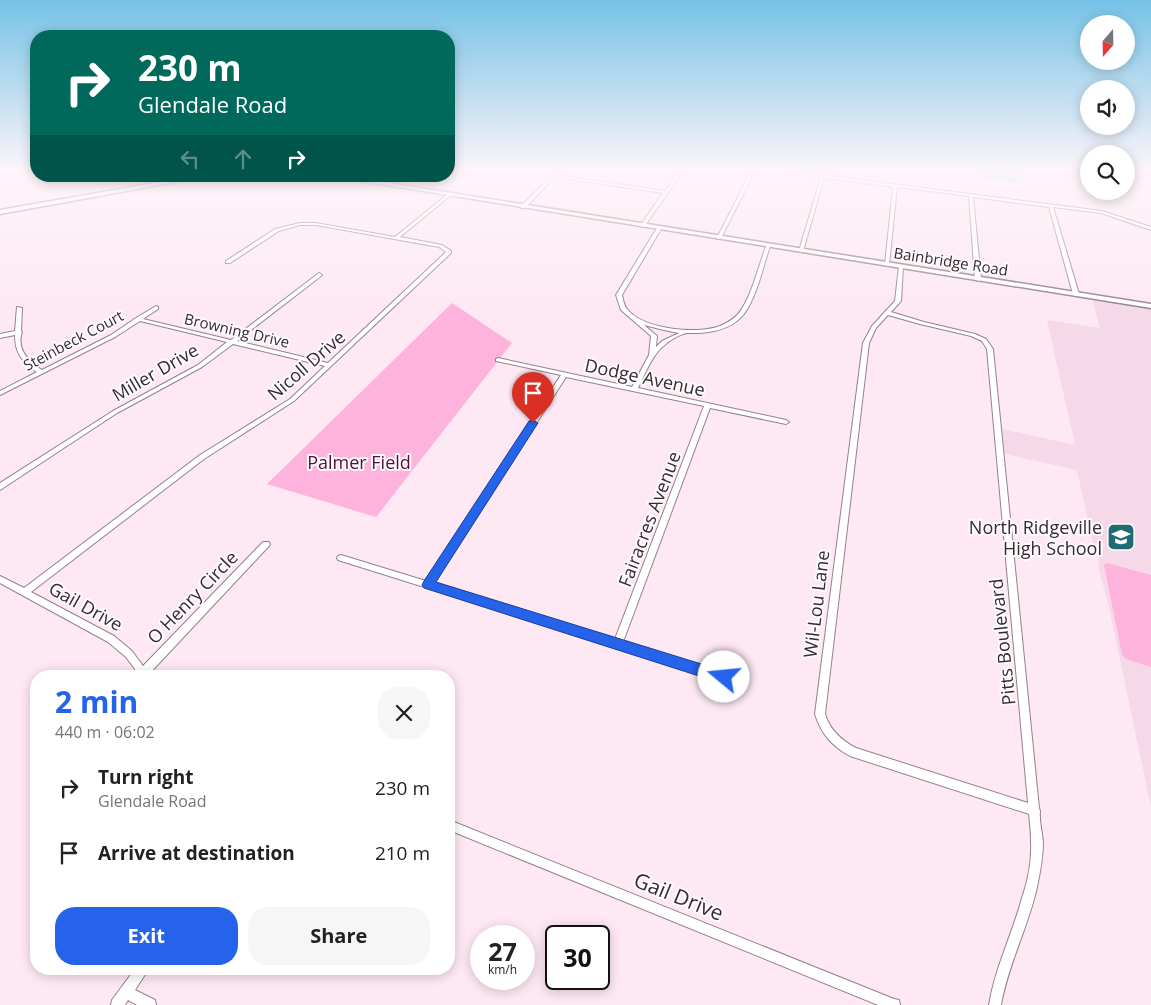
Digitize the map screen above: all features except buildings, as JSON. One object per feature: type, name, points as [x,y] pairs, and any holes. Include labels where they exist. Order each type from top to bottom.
[{"type":"street","points":[[396,238],[421,218]]},
{"type":"street","name":"Bainbridge Road","points":[[591,218],[1151,306]]},
{"type":"street","points":[[642,226],[648,218]]},
{"type":"street","points":[[719,238],[729,218]]},
{"type":"street","points":[[801,251],[811,218]]},
{"type":"street","points":[[887,265],[892,218]]},
{"type":"street","points":[[973,218],[978,279]]},
{"type":"street","points":[[1054,218],[1076,294]]},
{"type":"street","points":[[1119,218],[1151,229]]},
{"type":"street","name":"Nicoll Drive","points":[[26,592],[202,457],[292,400],[449,254],[445,248],[312,224],[290,225],[275,231],[228,262]]},
{"type":"street","points":[[652,355],[654,336],[640,321],[623,308],[618,297],[619,292],[659,229]]},
{"type":"street","points":[[634,390],[652,355],[662,342],[688,332],[721,327],[739,317],[744,309],[768,246]]},
{"type":"street","name":"Wil-Lou Lane","points":[[901,267],[899,297],[889,313],[874,327],[866,343],[820,714],[825,728],[835,741],[854,752],[1035,811]]},
{"type":"street","name":"Miller Drive","points":[[0,487],[116,412],[200,366],[319,275]]},
{"type":"street","points":[[20,308],[20,355],[27,364],[40,371]]},
{"type":"street","name":"Steinbeck Court","points":[[0,393],[102,341],[156,308]]},
{"type":"street","name":"Pitts Boulevard","points":[[889,313],[974,335],[984,340],[989,346],[1037,842],[1032,886],[1026,908],[1008,950],[995,1005]]},
{"type":"street","name":"Browning Drive","points":[[138,320],[330,365]]},
{"type":"street","points":[[640,321],[665,330],[688,332]]},
{"type":"street","points":[[0,336],[19,332]]},
{"type":"street","name":"Dodge Avenue","points":[[498,360],[786,422]]},
{"type":"street","points":[[428,585],[564,374]]},
{"type":"street","name":"Fairacres Avenue","points":[[618,644],[708,406]]},
{"type":"street","name":"O Henry Circle","points":[[149,670],[266,544]]},
{"type":"street","points":[[341,558],[724,677]]},
{"type":"street","name":"Gail Drive","points":[[0,579],[111,639],[129,654],[140,670]]},
{"type":"street","name":"Gail Drive","points":[[455,827],[894,1005]]},
{"type":"street","points":[[117,1005],[138,975]]},
{"type":"street","points":[[126,992],[150,1005]]},
{"type":"shaded area","name":"North Ridgeville High School","points":[[1092,299],[1151,308],[1151,807],[1108,603],[1098,567],[1100,554],[1095,553],[1077,470],[1005,454],[1002,429],[1075,445],[1047,320],[1100,328]]},
{"type":"green space","name":"Palmer Field","points":[[452,303],[512,343],[376,517],[267,484]]},
{"type":"green space","points":[[1107,563],[1151,575],[1151,667],[1126,659],[1122,655],[1104,565]]},
{"type":"place","name":"North Ridgeville High School","points":[[1121,537]]},
{"type":"route","points":[[533,423],[428,585],[724,677]]}]
